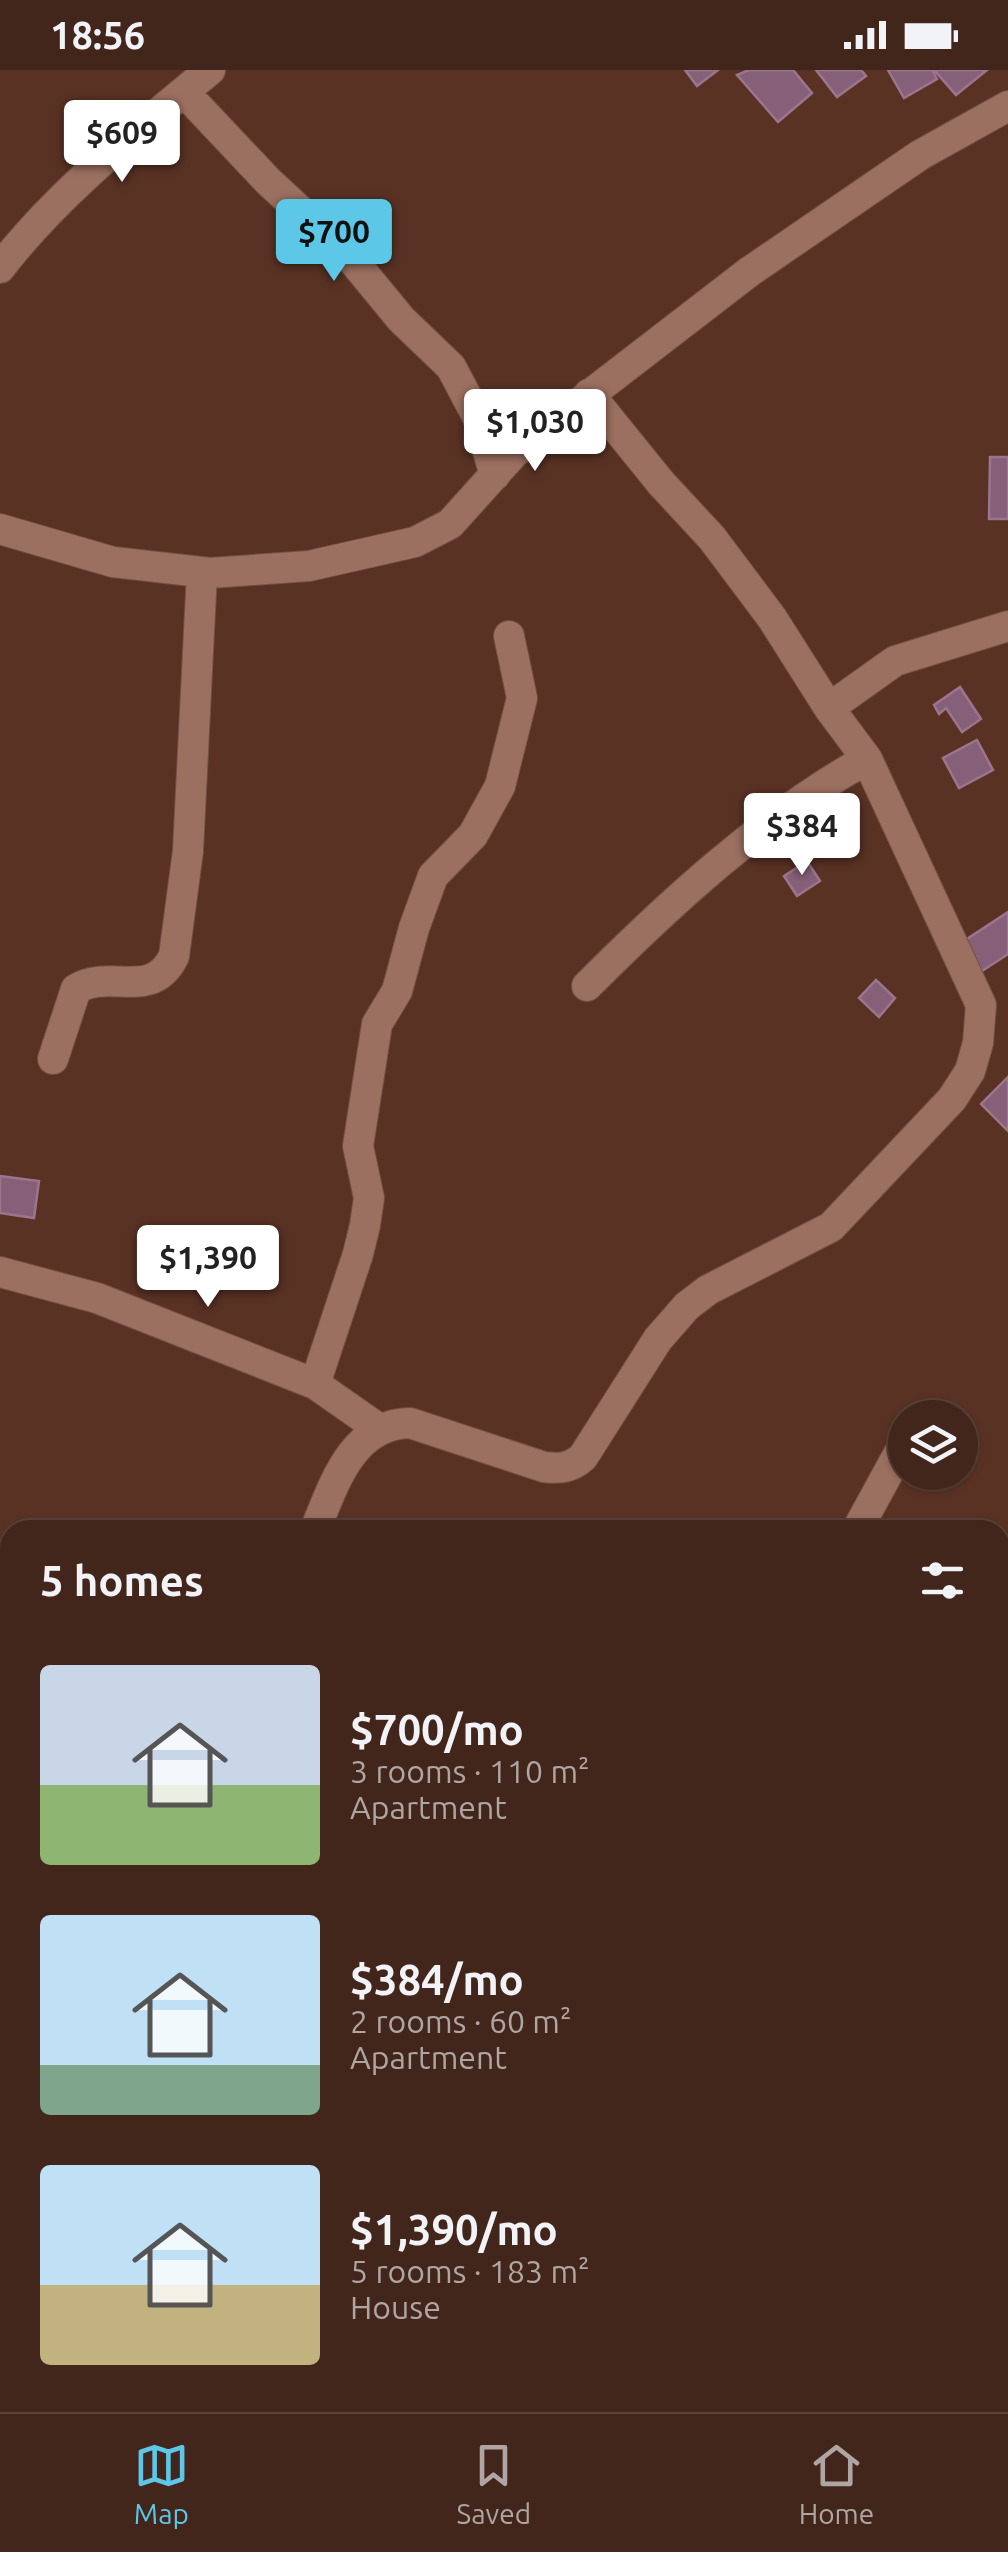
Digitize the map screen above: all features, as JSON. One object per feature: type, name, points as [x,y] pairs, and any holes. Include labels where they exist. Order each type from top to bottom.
[{"type":"street","points":[[0,268],[33,229],[129,138],[210,70]]},
{"type":"street","points":[[184,92],[268,181],[350,257],[401,319],[450,367],[478,418],[495,474]]},
{"type":"street","points":[[0,528],[113,562],[202,572],[309,566],[415,542],[450,524],[514,453],[748,272],[920,155],[1008,106]]},
{"type":"street","points":[[320,1520],[332,1489],[363,1439],[392,1424],[410,1423],[544,1467],[574,1465],[583,1457],[658,1339],[687,1306],[748,1268],[831,1227],[952,1099],[974,1057],[981,1006],[867,759],[829,708],[772,618],[712,538],[588,394]]},
{"type":"street","points":[[53,1059],[76,989],[86,983],[151,981],[167,971],[174,956],[188,852],[202,572]]},
{"type":"street","points":[[829,708],[895,661],[1008,626]]},
{"type":"street","points":[[315,1384],[365,1226],[368,1198],[358,1146],[377,1024],[397,991],[433,876],[473,835],[500,786],[522,698],[509,636]]},
{"type":"street","points":[[587,986],[660,914],[813,790],[867,759]]},
{"type":"street","points":[[0,1272],[97,1298],[315,1384],[378,1428]]},
{"type":"street","points":[[862,1520],[888,1473]]},
{"type":"building","points":[[685,70],[718,70],[697,86]]},
{"type":"building","points":[[749,70],[793,70],[812,93],[778,122],[737,75]]},
{"type":"building","points":[[816,70],[861,70],[866,76],[837,97]]},
{"type":"building","points":[[888,70],[932,70],[937,79],[904,98]]},
{"type":"building","points":[[934,70],[987,70],[956,95]]},
{"type":"building","points":[[990,457],[1008,457],[1008,519],[989,519]]},
{"type":"building","points":[[960,687],[981,719],[962,732],[946,708],[939,714],[934,705]]},
{"type":"building","points":[[977,740],[993,770],[959,788],[943,758]]},
{"type":"building","points":[[807,861],[820,881],[797,896],[784,876]]},
{"type":"building","points":[[1008,912],[1008,954],[982,971],[964,941]]},
{"type":"building","points":[[876,980],[895,998],[879,1017],[859,998]]},
{"type":"building","points":[[1008,1077],[1008,1131],[981,1104]]},
{"type":"building","points":[[0,1176],[39,1181],[34,1218],[0,1213]]}]
